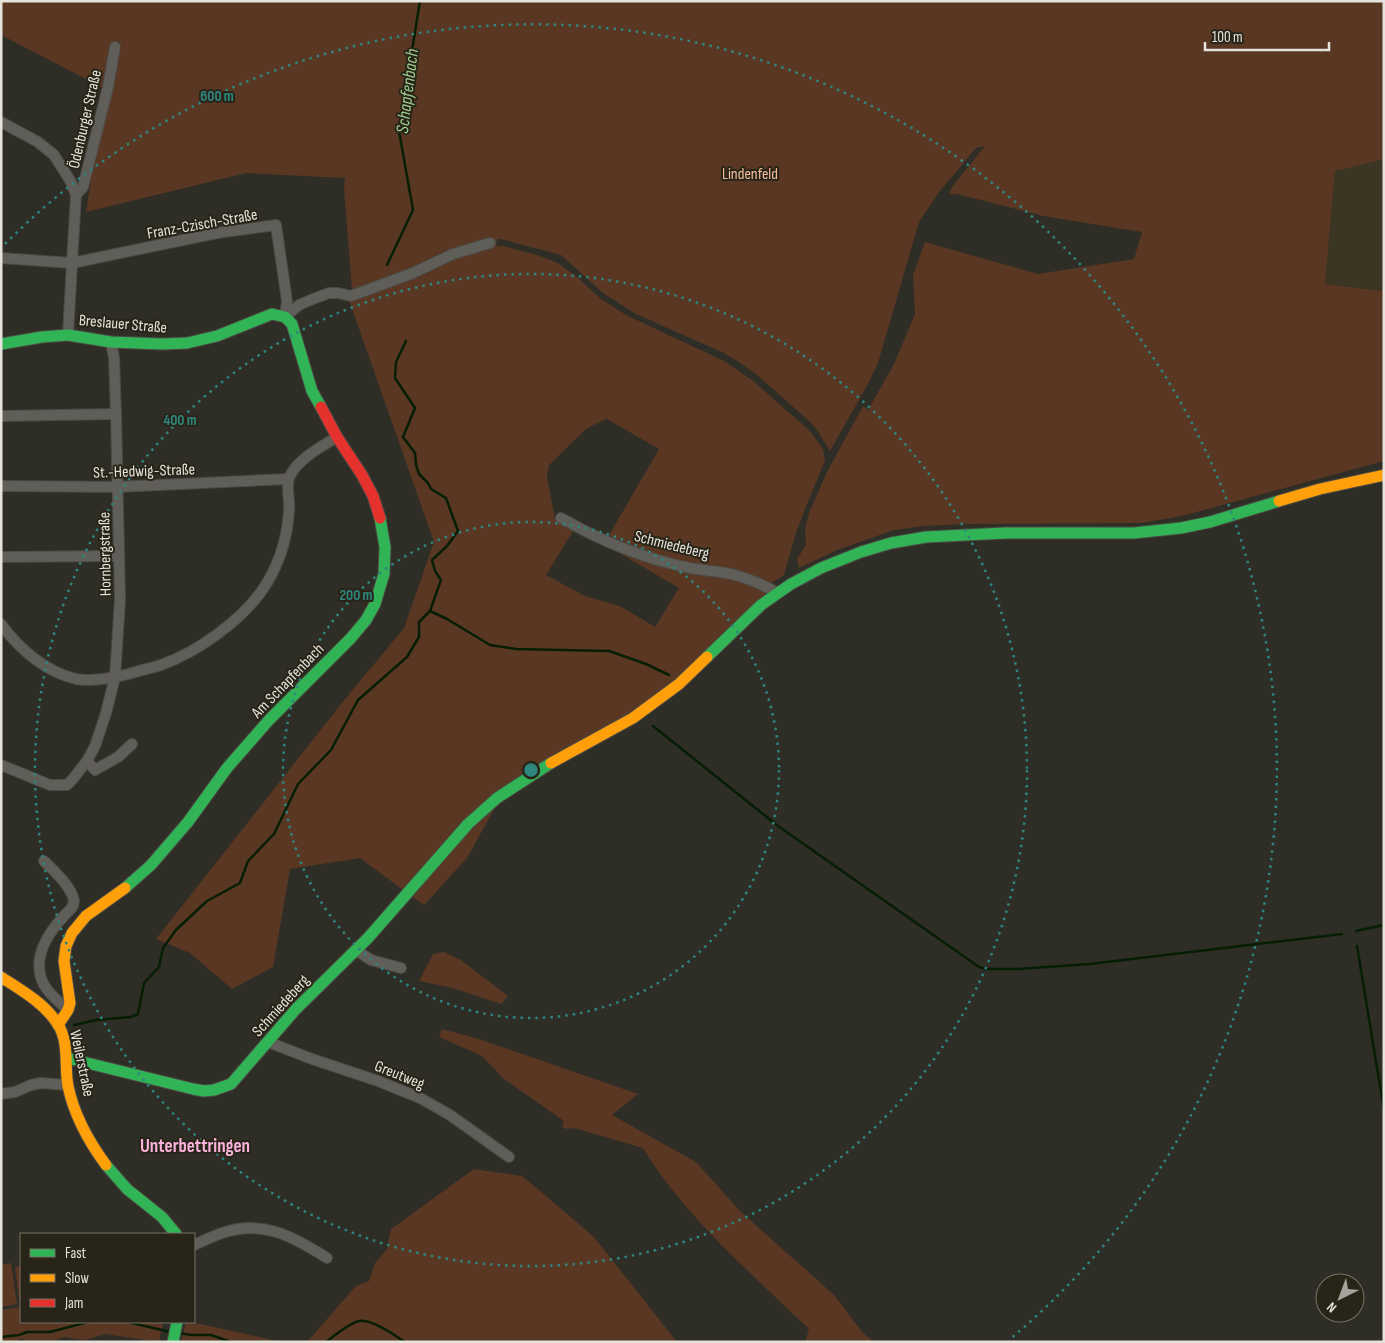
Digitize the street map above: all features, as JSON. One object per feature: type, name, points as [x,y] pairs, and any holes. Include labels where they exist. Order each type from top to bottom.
[{"type":"street","name":"Ödenburger Straße","points":[[76,195],[83,187],[108,88],[115,47]]},
{"type":"street","points":[[1,122],[38,142],[54,155],[71,182],[76,195],[68,335]]},
{"type":"street","name":"Franz-Czisch-Straße","points":[[72,263],[209,234],[276,225],[288,301],[285,317]]},
{"type":"street","points":[[285,317],[299,305],[329,293],[351,296],[413,273],[453,254],[490,243]]},
{"type":"street","points":[[1,258],[72,263]]},
{"type":"street","name":"Breslauer Straße","points":[[1,344],[68,335],[111,342],[187,343],[217,336],[272,314],[285,317]]},
{"type":"street","name":"Am Schapfenbach","points":[[68,1010],[70,1003],[64,961],[66,946],[72,933],[86,916],[119,893],[151,865],[188,822],[227,768],[269,720],[351,638],[366,620],[375,604],[384,574],[385,547],[381,522],[373,496],[312,391],[292,324],[285,317]]},
{"type":"street","name":"Hornbergstraße","points":[[1,765],[50,785],[67,785],[88,760],[106,713],[115,677],[120,600],[116,414],[114,358],[111,342]]},
{"type":"street","points":[[1,416],[116,414]]},
{"type":"street","points":[[1,624],[10,637],[33,658],[53,670],[75,678],[94,680],[115,677],[162,664],[198,647],[233,622],[261,592],[274,571],[282,551],[290,510],[288,479],[293,470],[314,451],[337,437]]},
{"type":"street","name":"Schmiedeberg","points":[[67,1058],[205,1092],[218,1090],[232,1084],[296,1010],[356,950],[468,824],[497,798],[545,766],[634,718],[680,684],[761,605],[791,584],[821,568],[861,552],[891,543],[926,537],[1005,533],[1134,533],[1181,528],[1210,522],[1320,489],[1384,475]]},
{"type":"street","name":"St.-Hedwig-Straße","points":[[1,486],[117,487],[288,479]]},
{"type":"street","name":"Schmiedeberg","points":[[561,518],[581,530],[629,551],[690,568],[735,575],[778,593]]},
{"type":"street","points":[[1,557],[118,556]]},
{"type":"street","points":[[88,760],[95,770],[118,758],[132,744]]},
{"type":"street","points":[[44,861],[66,886],[74,902],[72,907],[53,928],[45,941],[41,954],[41,976],[44,986],[68,1010],[58,1024]]},
{"type":"street","points":[[356,950],[371,960],[401,968]]},
{"type":"street","name":"Weilerstraße","points":[[1,977],[47,1010],[58,1024],[65,1041],[68,1085],[82,1126],[100,1157],[118,1180],[158,1214],[174,1229],[176,1233]]},
{"type":"street","name":"Greutweg","points":[[268,1042],[398,1088],[420,1098],[450,1115],[509,1157]]},
{"type":"street","points":[[1,1094],[15,1092],[41,1083],[68,1085]]},
{"type":"street","points":[[195,1245],[223,1233],[242,1228],[260,1228],[280,1232],[296,1239],[327,1258]]},
{"type":"street","points":[[173,1342],[177,1323]]},
{"type":"shaded area","points":[[1384,159],[1384,291],[1325,284],[1335,171]]},
{"type":"green space","name":"Lindenfeld","points":[[1,1],[1384,1],[1384,159],[1335,171],[1325,284],[1383,291],[1384,461],[1182,516],[1142,523],[965,524],[894,530],[837,550],[799,568],[797,559],[806,545],[805,529],[809,513],[827,472],[863,406],[868,410],[894,364],[915,314],[913,275],[925,242],[1038,274],[1134,259],[1142,232],[1043,216],[957,194],[949,194],[952,187],[985,146],[976,148],[939,192],[919,222],[878,363],[830,451],[817,430],[808,420],[757,375],[739,362],[724,353],[636,314],[603,293],[561,255],[497,239],[496,246],[503,246],[537,255],[558,263],[601,299],[626,315],[724,361],[752,380],[810,431],[823,449],[825,461],[796,533],[784,575],[762,589],[765,593],[764,597],[692,665],[648,703],[553,756],[403,890],[360,858],[290,869],[273,967],[232,989],[190,953],[156,939],[341,704],[404,628],[434,542],[350,303],[352,290],[344,189],[345,178],[246,173],[86,212],[93,167],[109,91],[1,35]],"holes":[[[607,419],[659,449],[604,544],[679,588],[655,627],[620,606],[585,596],[546,575],[573,531],[555,519],[547,477],[549,465],[587,428]]]},
{"type":"green space","points":[[497,804],[467,858],[424,905],[410,895],[470,828]]},
{"type":"green space","points":[[444,952],[461,960],[508,996],[501,1004],[453,988],[419,981],[433,954]]},
{"type":"green space","points":[[442,1029],[479,1039],[638,1094],[612,1115],[696,1162],[740,1211],[834,1295],[863,1333],[874,1342],[805,1342],[809,1329],[699,1221],[678,1198],[643,1148],[574,1128],[567,1129],[562,1127],[564,1121],[504,1079],[482,1056],[439,1037]]},
{"type":"green space","points":[[474,1169],[522,1176],[532,1184],[594,1237],[677,1342],[307,1342],[356,1286],[369,1281],[375,1263],[387,1249],[391,1229]]},
{"type":"green space","points":[[11,1263],[17,1304],[1,1307],[1,1265]]},
{"type":"green space","points":[[20,1266],[20,1307],[15,1267]]},
{"type":"green space","points":[[20,1307],[20,1323],[163,1323],[159,1342],[105,1334],[85,1340],[64,1337],[51,1342],[29,1342],[21,1338],[17,1342],[1,1342],[1,1310]]},
{"type":"green space","points":[[186,1323],[195,1323],[282,1342],[181,1342]]},
{"type":"waterway","name":"Schapfenbach","points":[[387,265],[413,210],[399,131],[420,1]]},
{"type":"waterway","name":"Schapfenbach","points":[[74,1025],[96,1020],[131,1017],[138,1014],[144,983],[159,967],[163,948],[176,930],[207,901],[240,883],[248,861],[274,834],[298,784],[331,750],[358,700],[407,657],[419,637],[419,622],[430,611],[441,580],[435,571],[432,560],[447,546],[458,531],[446,498],[431,489],[419,474],[415,453],[403,437],[415,408],[395,378],[396,362],[406,341]]},
{"type":"waterway","points":[[430,611],[490,645],[516,649],[609,651],[646,664],[669,675]]},
{"type":"waterway","points":[[653,726],[778,826],[979,967],[986,969],[1018,969],[1090,964],[1342,934]]},
{"type":"waterway","points":[[1356,931],[1384,925]]},
{"type":"waterway","points":[[1357,946],[1384,1110]]},
{"type":"waterway","points":[[326,1342],[346,1327],[359,1321],[370,1322],[405,1342]]},
{"type":"waterway","points":[[1,1337],[27,1332],[50,1332],[84,1323]]},
{"type":"waterway","points":[[132,1323],[170,1332]]},
{"type":"waterway","points":[[178,1333],[211,1335],[231,1342]]},
{"type":"traffic: fast","points":[[1,344],[68,335],[111,342],[187,343],[217,336],[272,314],[285,317],[292,324],[312,391],[321,407]]},
{"type":"traffic: fast","points":[[707,657],[761,605],[791,584],[821,568],[861,552],[891,543],[926,537],[1005,533],[1134,533],[1181,528],[1210,522],[1279,501]]},
{"type":"traffic: fast","points":[[125,888],[151,865],[188,822],[227,768],[269,720],[351,638],[366,620],[375,604],[384,574],[385,547],[380,518]]},
{"type":"traffic: fast","points":[[67,1058],[204,1091],[214,1090],[231,1084],[296,1009],[368,938],[468,824],[497,798],[551,763]]},
{"type":"traffic: fast","points":[[106,1165],[127,1189],[162,1217],[175,1233]]},
{"type":"traffic: fast","points":[[173,1342],[177,1323]]},
{"type":"traffic: slow","points":[[1279,501],[1320,489],[1384,475]]},
{"type":"traffic: slow","points":[[551,763],[633,718],[679,684],[707,657]]},
{"type":"traffic: slow","points":[[58,1025],[68,1010],[70,1003],[64,961],[66,946],[72,933],[86,916],[125,888]]},
{"type":"traffic: slow","points":[[1,977],[46,1009],[61,1030],[64,1038],[68,1086],[74,1107],[88,1138],[106,1165]]},
{"type":"traffic: jam","points":[[321,407],[337,437],[362,475],[373,496],[380,518]]},
{"type":"district","name":"Unterbettringen","points":[[195,1145]]}]
